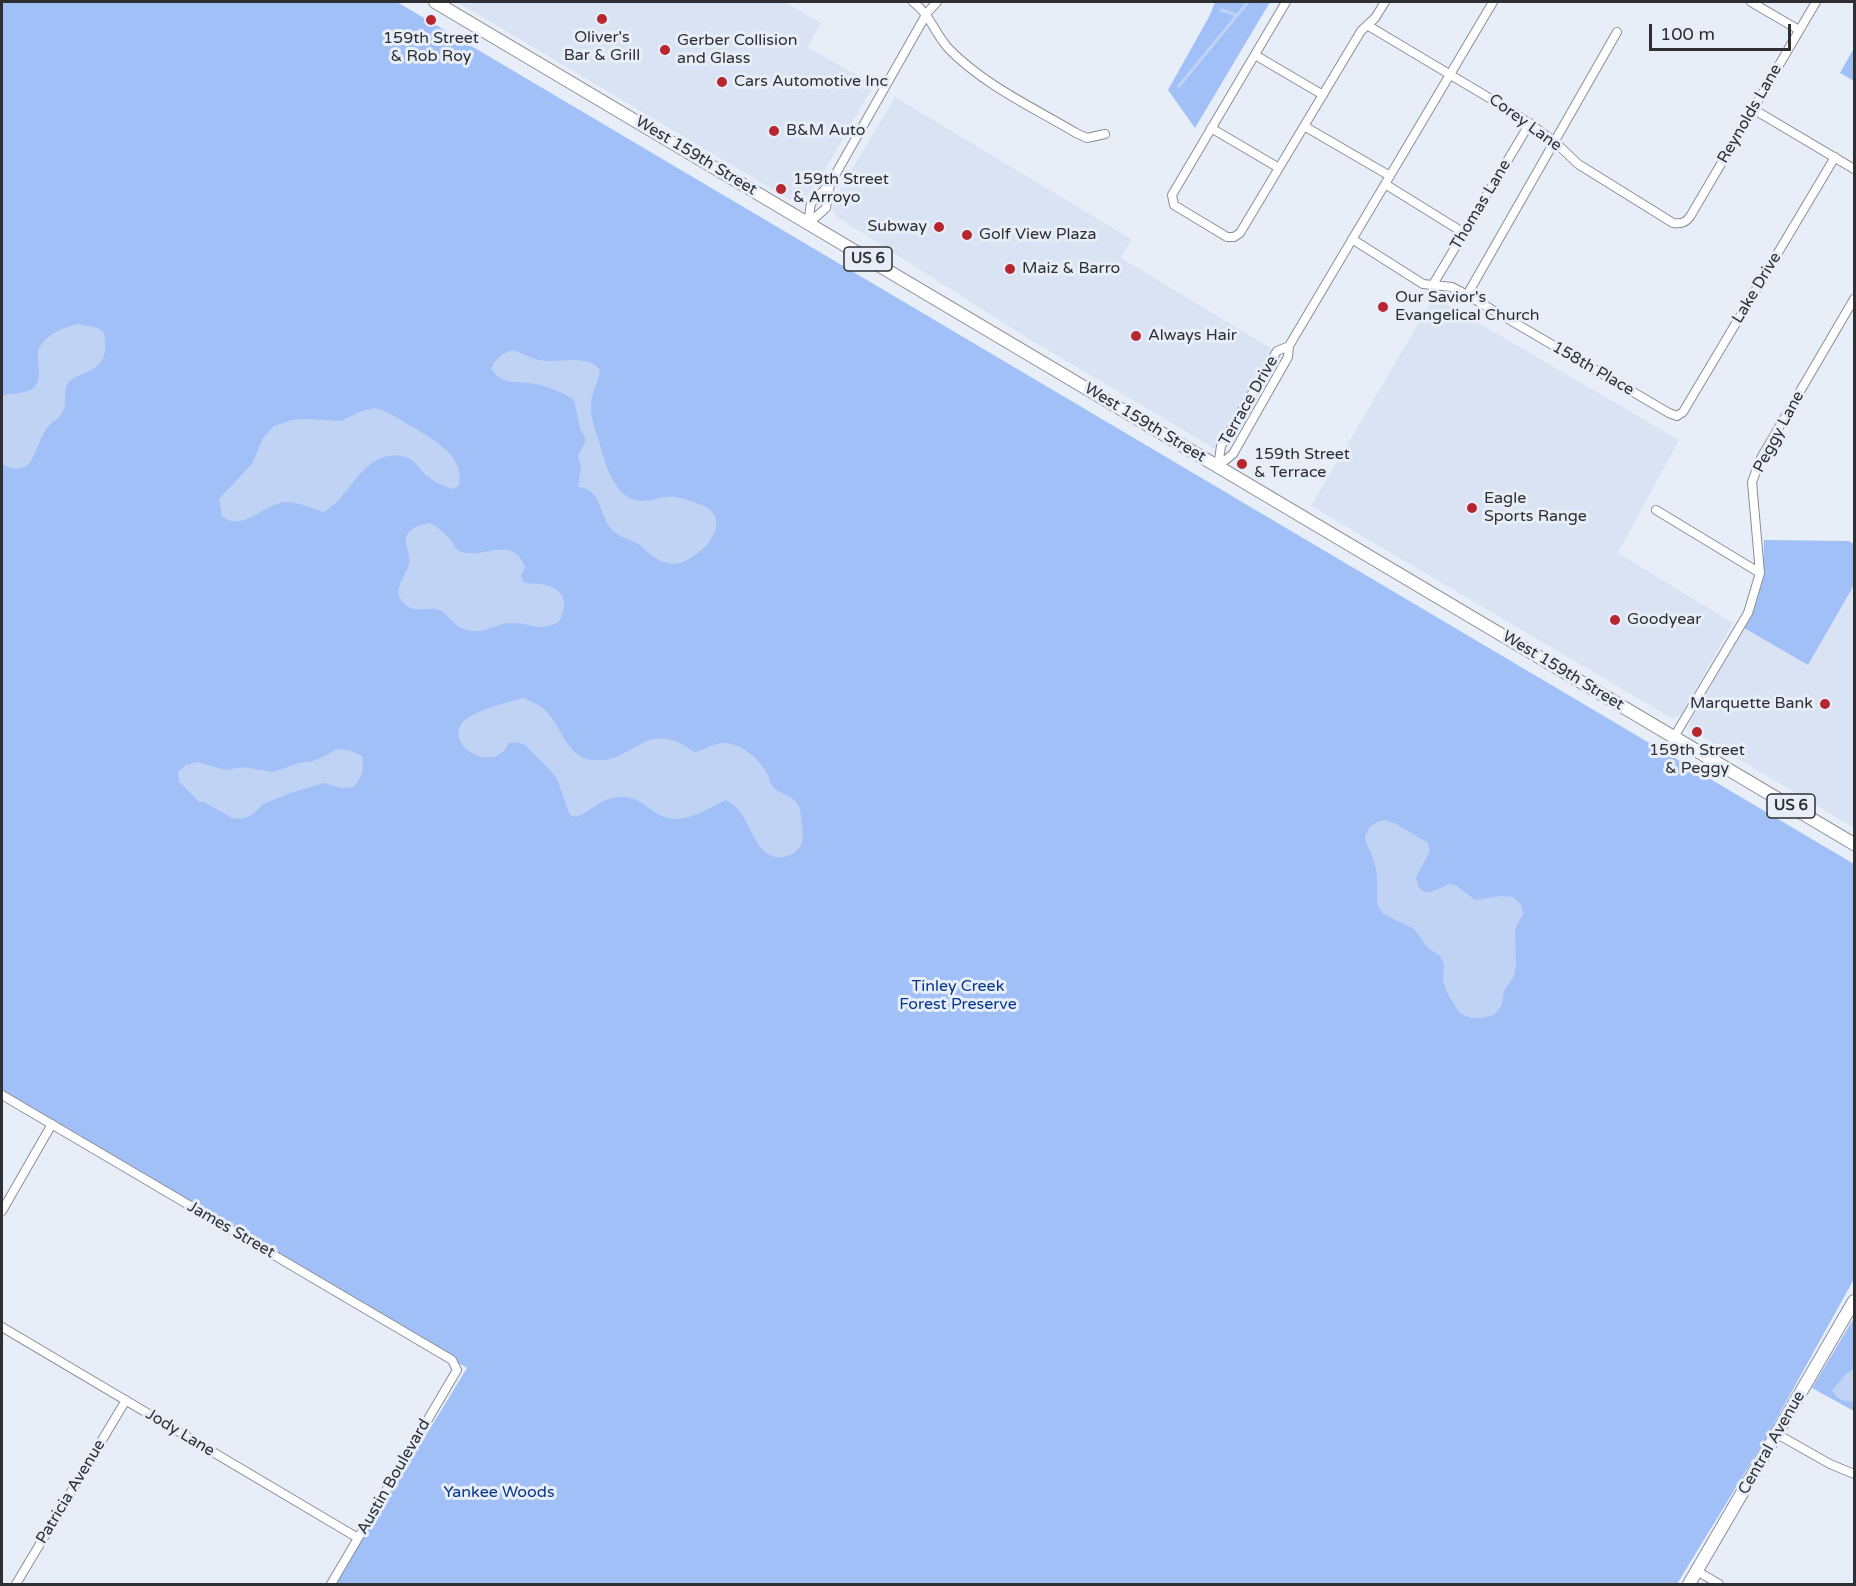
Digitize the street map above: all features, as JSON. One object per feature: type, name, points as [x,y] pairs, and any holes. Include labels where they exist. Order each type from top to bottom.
[{"type":"main road","name":"West 159th Street","points":[[435,2],[1854,844]]},
{"type":"main road","name":"Central Avenue","points":[[1689,1584],[1854,1301]]},
{"type":"street","points":[[913,2],[927,14],[933,29],[948,48],[982,76],[1076,134],[1087,138],[1105,134]]},
{"type":"street","points":[[808,224],[811,203],[830,184],[927,14],[937,2]]},
{"type":"street","points":[[1286,2],[1172,195],[1172,202],[1176,207],[1227,237],[1234,237],[1240,233],[1361,31],[1375,18],[1385,2]]},
{"type":"street","name":"Terrace Drive","points":[[1218,466],[1233,454],[1288,357],[1289,346],[1493,2]]},
{"type":"street","points":[[1751,2],[1799,30]]},
{"type":"street","name":"Reynolds Lane","points":[[1681,224],[1691,216],[1816,2]]},
{"type":"street","name":"Corey Lane","points":[[1367,25],[1530,123],[1554,141],[1578,164],[1673,223],[1681,224]]},
{"type":"street","name":"Thomas Lane","points":[[1467,295],[1617,32]]},
{"type":"street","points":[[1255,55],[1323,95]]},
{"type":"street","points":[[1754,109],[1854,169]]},
{"type":"street","name":"Thomas Lane","points":[[1432,286],[1530,123]]},
{"type":"street","points":[[1304,126],[1388,180],[1464,234]]},
{"type":"street","points":[[1211,128],[1278,168]]},
{"type":"street","name":"Lake Drive","points":[[1677,416],[1683,412],[1834,157]]},
{"type":"street","points":[[808,224],[826,207],[830,184]]},
{"type":"street","name":"158th Place","points":[[1353,239],[1424,284],[1452,287],[1467,295],[1677,416]]},
{"type":"street","name":"Peggy Lane","points":[[1674,737],[1748,613],[1760,573],[1752,482],[1761,458],[1854,299]]},
{"type":"street","name":"Terrace Drive","points":[[1218,466],[1221,446],[1236,420],[1277,351],[1289,346]]},
{"type":"street","points":[[1656,510],[1760,573]]},
{"type":"street","name":"James Street","points":[[2,1095],[452,1360],[457,1370]]},
{"type":"street","points":[[2,1211],[52,1125]]},
{"type":"street","name":"Jody Lane","points":[[2,1327],[358,1538]]},
{"type":"street","name":"Austin Boulevard","points":[[331,1584],[457,1370]]},
{"type":"street","name":"Patricia Avenue","points":[[16,1584],[126,1400]]},
{"type":"street","points":[[1777,1434],[1830,1464],[1854,1474]]},
{"type":"street","points":[[1697,1571],[1719,1584]]},
{"type":"shaded area","points":[[457,2],[785,2],[821,23],[809,48],[874,85],[814,188],[805,198],[794,202]]},
{"type":"shaded area","points":[[895,97],[1131,239],[1121,258],[1272,349],[1215,449],[1024,336],[837,217],[832,209],[835,198]]},
{"type":"shaded area","points":[[1434,297],[1679,440],[1618,553],[1733,623],[1681,715],[1673,719],[1311,506]]},
{"type":"shaded area","points":[[79,324],[98,328],[104,333],[104,357],[92,369],[69,382],[63,412],[46,429],[27,466],[21,469],[2,464],[2,396],[25,392],[33,388],[39,377],[38,352],[44,341],[54,333]]},
{"type":"shaded area","points":[[512,350],[539,360],[580,360],[600,370],[592,395],[591,410],[603,457],[613,481],[631,499],[647,501],[677,497],[709,509],[716,521],[716,529],[699,552],[683,562],[675,564],[664,562],[612,529],[595,496],[585,488],[578,487],[581,468],[578,456],[586,440],[580,428],[574,400],[547,387],[500,378],[491,369],[499,357]]},
{"type":"shaded area","points":[[374,408],[393,415],[423,433],[451,455],[460,475],[459,486],[452,489],[442,485],[427,476],[409,458],[392,456],[379,459],[369,465],[334,505],[324,512],[287,502],[237,522],[222,516],[219,499],[252,464],[263,438],[274,426],[292,420],[305,419],[342,421],[359,412]]},
{"type":"shaded area","points":[[430,523],[445,534],[459,551],[479,553],[505,550],[513,552],[525,567],[521,576],[523,582],[547,585],[559,591],[564,607],[559,622],[546,627],[510,623],[475,631],[461,628],[440,610],[413,609],[405,605],[399,596],[399,587],[409,563],[407,535],[416,527]]},
{"type":"shaded area","points":[[1854,585],[1854,828],[1693,732],[1689,726],[1744,628],[1808,665]]},
{"type":"shaded area","points":[[523,698],[536,703],[552,718],[577,754],[592,760],[607,760],[651,740],[663,738],[677,742],[694,752],[721,743],[744,749],[760,763],[773,787],[798,805],[803,833],[800,846],[794,853],[785,856],[776,857],[765,852],[741,813],[726,800],[681,819],[663,816],[639,801],[623,797],[603,801],[576,817],[570,815],[557,779],[525,745],[517,742],[509,743],[498,755],[481,757],[467,750],[459,738],[459,730],[466,719]]},
{"type":"shaded area","points":[[337,749],[351,751],[362,756],[362,773],[353,787],[341,788],[324,783],[293,792],[263,804],[253,814],[243,819],[232,818],[204,802],[199,802],[179,781],[178,772],[186,765],[198,762],[226,770],[242,767],[273,772],[313,761]]},
{"type":"shaded area","points":[[1386,820],[1428,843],[1430,851],[1416,877],[1421,890],[1430,892],[1450,884],[1457,886],[1475,900],[1501,896],[1513,897],[1521,904],[1523,913],[1515,930],[1514,976],[1504,991],[1502,1005],[1494,1015],[1471,1018],[1460,1013],[1446,991],[1443,979],[1444,964],[1440,956],[1427,947],[1414,929],[1383,914],[1379,908],[1377,873],[1365,836],[1370,826]]},
{"type":"shaded area","points":[[1854,1369],[1854,1402],[1841,1399],[1832,1390],[1846,1374]]},
{"type":"green space","name":"Tinley Creek Forest Preserve","points":[[2,2],[397,2],[1854,864],[1854,1279],[1766,1438],[1677,1584],[335,1584],[467,1368],[2,1091]]},
{"type":"green space","points":[[1215,2],[1270,2],[1195,128],[1168,90]]},
{"type":"green space","points":[[1854,48],[1854,81],[1840,73]]},
{"type":"green space","points":[[1764,540],[1849,541],[1854,544],[1854,585],[1808,665],[1744,628],[1761,586]]},
{"type":"green space","points":[[1854,1318],[1854,1411],[1812,1388]]},
{"type":"waterway","points":[[1179,86],[1248,2]]},
{"type":"waterway","points":[[1221,10],[1237,15]]},
{"type":"place","name":"Oliver's Bar & Grill","points":[[602,19]]},
{"type":"place","name":"159th Street & Rob Roy","points":[[431,20]]},
{"type":"place","name":"Gerber Collision and Glass","points":[[665,50]]},
{"type":"place","name":"Cars Automotive Inc","points":[[722,82]]},
{"type":"place","name":"B&M Auto","points":[[774,131]]},
{"type":"place","name":"159th Street & Arroyo","points":[[781,189]]},
{"type":"place","name":"Subway","points":[[939,227]]},
{"type":"place","name":"Golf View Plaza","points":[[967,235]]},
{"type":"place","name":"Maiz & Barro","points":[[1010,269]]},
{"type":"place","name":"Our Savior's Evangelical Church","points":[[1383,307]]},
{"type":"place","name":"Always Hair","points":[[1136,336]]},
{"type":"place","name":"159th Street & Terrace","points":[[1242,464]]},
{"type":"place","name":"Eagle Sports Range","points":[[1472,508]]},
{"type":"place","name":"Goodyear","points":[[1615,620]]},
{"type":"place","name":"Marquette Bank","points":[[1825,704]]},
{"type":"place","name":"159th Street & Peggy","points":[[1697,732]]},
{"type":"park label","name":"Yankee Woods","points":[[499,1493]]}]
